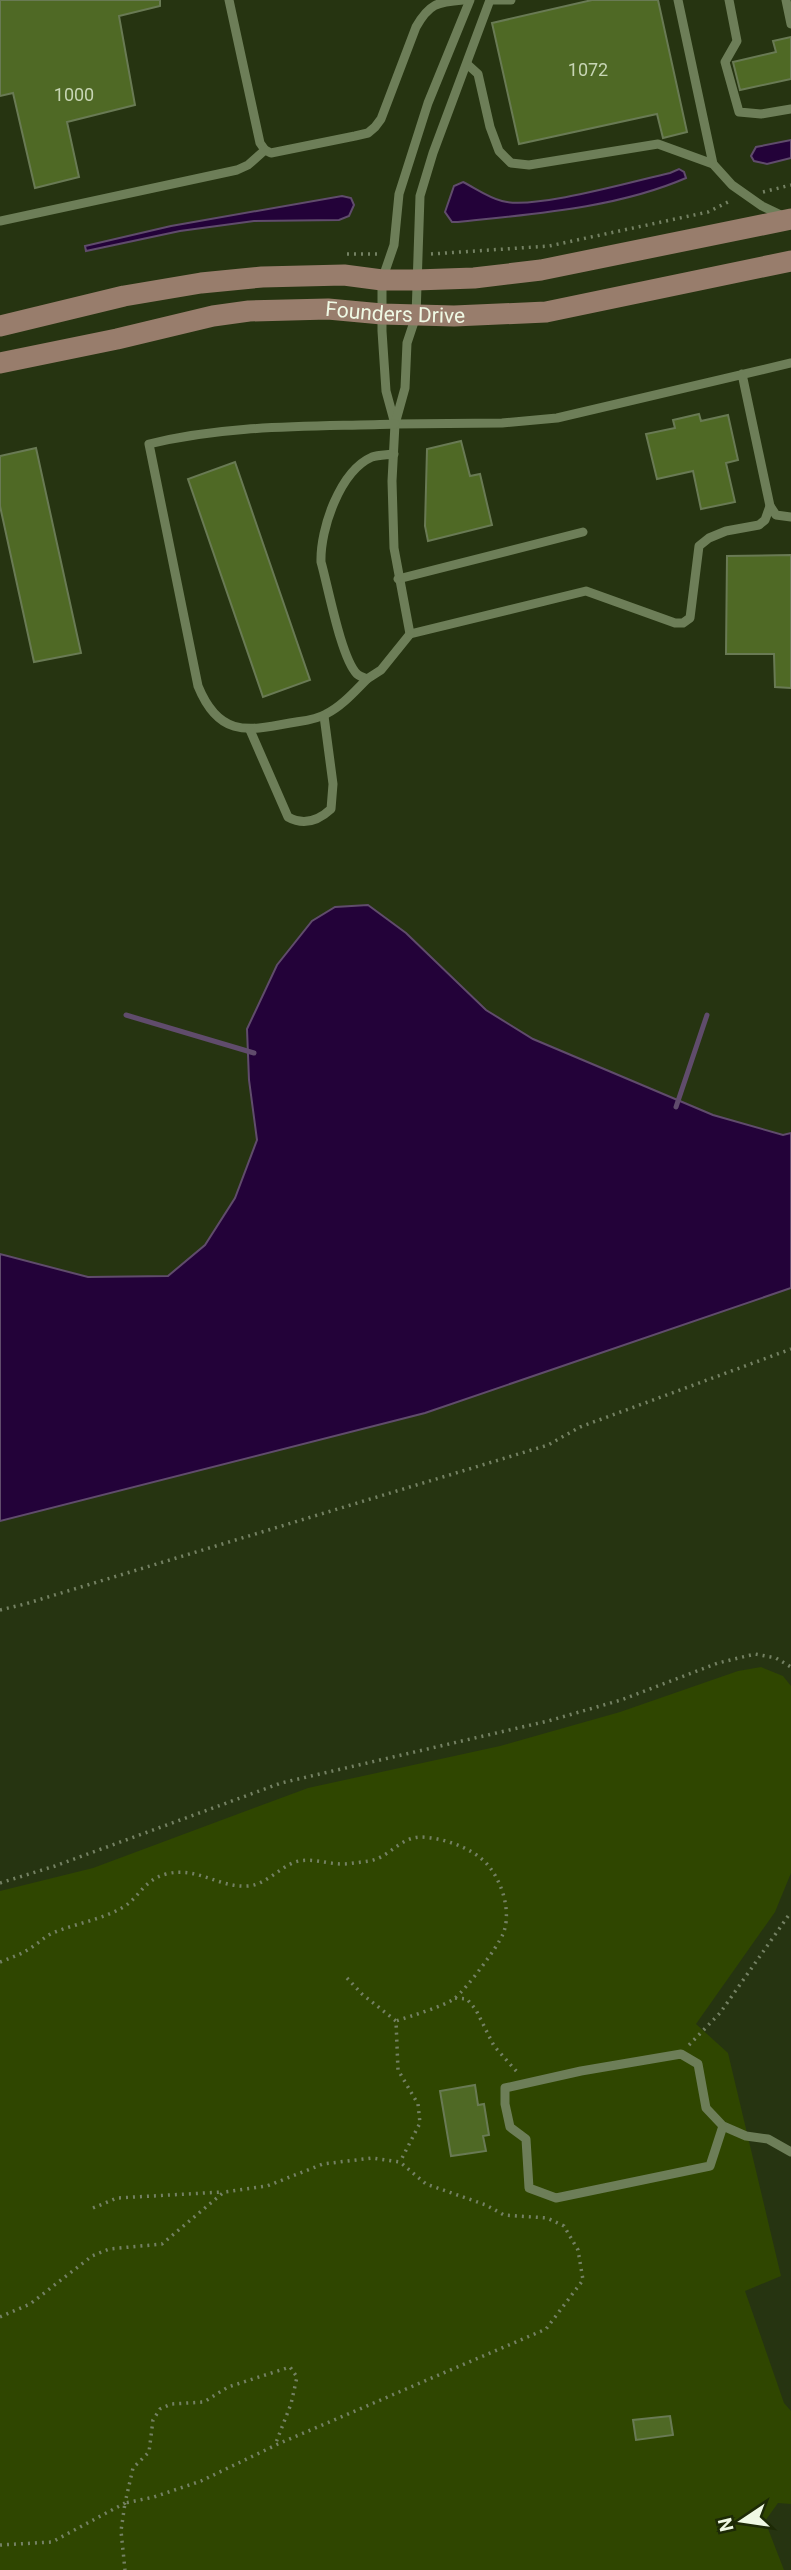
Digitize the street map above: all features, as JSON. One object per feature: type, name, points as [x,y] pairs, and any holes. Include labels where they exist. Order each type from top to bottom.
[{"type":"main road","name":"Founders Drive","points":[[0,326],[124,296],[201,283],[262,277],[344,275],[416,280],[474,278],[541,270],[790,219]]},
{"type":"main road","name":"Founders Drive","points":[[0,363],[225,314],[306,309],[416,316],[546,312],[791,261]]},
{"type":"lane","points":[[229,0],[260,143],[271,153],[368,133],[381,119],[416,27],[424,13],[433,4],[463,0]]},
{"type":"lane","points":[[396,424],[386,391],[382,279],[394,245],[402,184],[428,103],[470,0]]},
{"type":"lane","points":[[410,634],[398,579],[392,513],[396,424],[405,388],[407,343],[416,316],[420,196],[433,153],[491,0],[511,0]]},
{"type":"lane","points":[[678,0],[713,164]]},
{"type":"lane","points":[[729,0],[737,41],[726,62],[739,112],[761,114],[791,109]]},
{"type":"lane","points":[[786,0],[791,24]]},
{"type":"lane","points":[[467,64],[478,74],[490,127],[499,151],[511,163],[529,165],[658,144],[713,164],[732,185],[762,206],[790,219]]},
{"type":"lane","points":[[0,221],[237,170],[248,165],[265,150]]},
{"type":"lane","points":[[770,506],[765,520],[759,525],[726,531],[709,538],[699,547],[693,608],[690,618],[683,623],[662,620],[586,591],[410,634],[381,670],[324,716],[250,730],[218,718],[206,706],[198,686],[149,444],[182,436],[279,426],[502,423],[557,418],[791,363]]},
{"type":"lane","points":[[742,374],[770,506],[776,515],[791,517]]},
{"type":"lane","points":[[367,679],[358,675],[349,659],[321,562],[321,552],[327,521],[342,488],[355,468],[373,457],[394,454]]},
{"type":"lane","points":[[398,579],[583,532]]},
{"type":"lane","points":[[250,730],[288,817],[298,823],[321,818],[331,809],[333,783],[324,716]]},
{"type":"lane","points":[[723,2126],[710,2166],[556,2199],[529,2188],[526,2139],[509,2127],[505,2088],[581,2071],[681,2054],[698,2064],[706,2108],[723,2126],[746,2136],[768,2139],[791,2151]]},
{"type":"path","points":[[767,191],[791,185]]},
{"type":"path","points":[[0,1609],[25,1604],[548,1445],[580,1427],[791,1349]]},
{"type":"path","points":[[0,1883],[55,1866],[281,1783],[548,1721],[621,1700],[718,1663],[755,1654],[776,1658],[791,1667]]},
{"type":"path","points":[[0,1962],[28,1950],[52,1933],[126,1906],[142,1887],[162,1875],[190,1872],[234,1885],[251,1886],[294,1863],[308,1860],[343,1864],[373,1861],[405,1839],[421,1837],[443,1840],[467,1850],[487,1864],[500,1886],[506,1908],[503,1933],[488,1958],[455,1998]]},
{"type":"path","points":[[681,2054],[720,2013],[791,1912]]},
{"type":"path","points":[[347,1978],[362,1994],[396,2021],[398,2070],[418,2104],[420,2123],[400,2162]]},
{"type":"path","points":[[396,2021],[455,1998],[467,1999],[476,2010],[494,2046],[527,2083]]},
{"type":"path","points":[[0,2544],[52,2542],[125,2503],[154,2497],[201,2481],[274,2446],[545,2329],[583,2280],[578,2250],[564,2226],[547,2218],[504,2215],[486,2205],[426,2184],[400,2162],[372,2158],[323,2164],[267,2186],[224,2192],[117,2198],[93,2208]]},
{"type":"path","points":[[0,2317],[30,2304],[92,2256],[109,2249],[162,2244],[224,2192]]},
{"type":"path","points":[[125,2570],[121,2531],[125,2503],[133,2468],[149,2452],[153,2420],[160,2409],[171,2404],[204,2402],[228,2387],[290,2367],[297,2377],[291,2404],[274,2446]]},
{"type":"green space","points":[[761,1667],[783,1676],[791,1686],[791,1873],[775,1912],[696,2024],[728,2053],[781,2276],[745,2291],[784,2403],[791,2411],[791,2504],[778,2503],[765,2521],[784,2570],[0,2570],[0,1891],[93,1868],[308,1788],[500,1746],[620,1712],[738,1671]]},
{"type":"shaded area","points":[[791,140],[791,158],[767,164],[754,161],[751,156],[756,147]]},
{"type":"shaded area","points":[[679,169],[684,172],[686,178],[603,203],[458,222],[452,222],[445,212],[454,186],[463,182],[502,201],[537,202],[609,188]]},
{"type":"shaded area","points":[[342,196],[351,198],[354,205],[349,216],[339,220],[254,221],[180,231],[86,251],[85,246],[171,226]]},
{"type":"shaded area","points":[[368,905],[406,933],[486,1010],[533,1039],[713,1115],[783,1135],[791,1133],[791,1288],[425,1413],[0,1521],[0,1254],[88,1277],[168,1276],[205,1245],[235,1198],[257,1140],[249,1080],[247,1029],[277,965],[312,921],[335,907]]},
{"type":"building","points":[[0,0],[160,0],[160,6],[119,16],[135,105],[67,122],[79,177],[35,188],[13,93],[0,96]]},
{"type":"building","points":[[592,0],[658,0],[687,132],[663,138],[657,114],[519,144],[492,23]]},
{"type":"building","points":[[791,37],[791,79],[740,90],[733,62],[776,52],[773,41]]},
{"type":"building","points":[[699,414],[701,421],[728,415],[738,460],[726,463],[735,502],[701,509],[693,471],[657,479],[646,434],[675,428],[673,420]]},
{"type":"building","points":[[461,441],[470,476],[480,474],[492,525],[428,541],[425,526],[427,449]]},
{"type":"building","points":[[36,448],[81,653],[34,662],[0,506],[0,456]]},
{"type":"building","points":[[235,462],[310,680],[263,697],[188,479]]},
{"type":"building","points":[[791,555],[791,688],[775,687],[774,654],[726,654],[727,556]]},
{"type":"building","points":[[475,2085],[478,2105],[484,2104],[489,2135],[483,2136],[486,2151],[451,2156],[440,2091]]},
{"type":"building","points":[[670,2416],[673,2435],[636,2440],[633,2420]]},
{"type":"waterway","points":[[126,1015],[254,1053]]},
{"type":"waterway","points":[[676,1107],[707,1015]]}]
